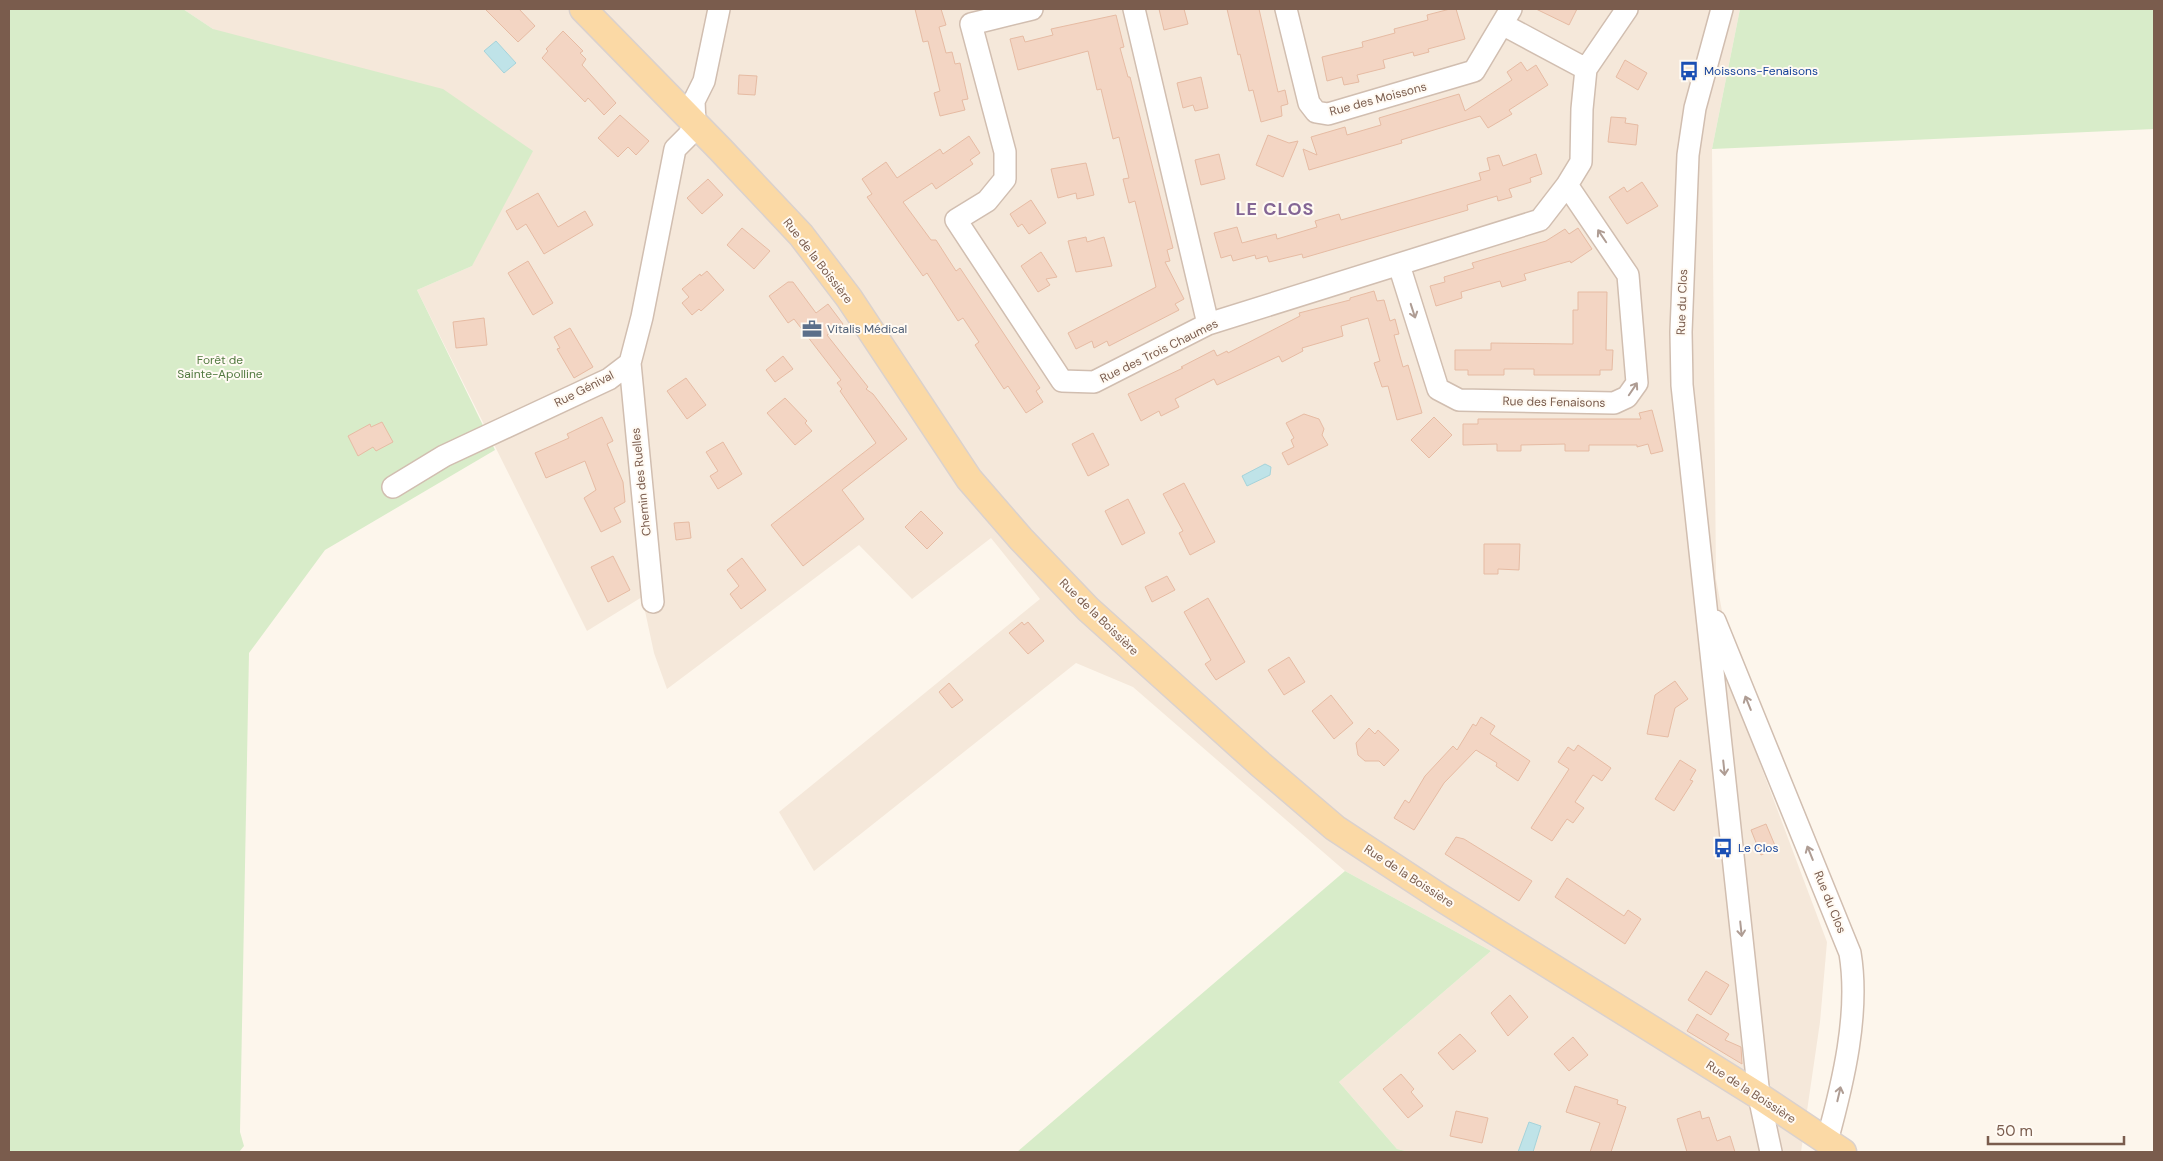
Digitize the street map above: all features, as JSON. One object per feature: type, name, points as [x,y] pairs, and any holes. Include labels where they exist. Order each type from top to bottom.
[{"type":"main road","name":"Rue de la Boissière","points":[[583,9],[695,112],[830,247],[1021,539],[1088,609],[1260,764],[1335,828],[1443,899],[1759,1096],[1835,1147]]},
{"type":"main road","name":"Rue de la Boissière","points":[[593,9],[668,75],[695,112]]},
{"type":"street","points":[[630,363],[642,317],[675,149],[688,136],[704,81],[719,9]]},
{"type":"street","name":"Rue des Trois Chaumes","points":[[1032,9],[969,16],[1004,152],[1005,179],[987,201],[956,220],[1062,381],[1094,382],[1208,324],[1540,220],[1568,185],[1582,162],[1582,109],[1586,69],[1627,9]]},
{"type":"street","points":[[1134,9],[1208,324]]},
{"type":"street","name":"Rue des Moissons","points":[[1286,9],[1309,103],[1316,112],[1328,114],[1474,72],[1507,16]]},
{"type":"street","name":"Rue du Clos","points":[[1722,9],[1695,108],[1688,155],[1681,332],[1682,385],[1759,1096],[1771,1152]]},
{"type":"street","points":[[1507,16],[1586,69]]},
{"type":"street","name":"Rue des Fenaisons","points":[[1398,264],[1438,389],[1459,400],[1614,403],[1627,396],[1637,383],[1628,275],[1568,185]]},
{"type":"street","name":"Rue Génival","points":[[393,487],[444,456],[609,379],[630,363]]},
{"type":"street","name":"Chemin des Ruelles","points":[[630,363],[653,602]]},
{"type":"street","name":"Rue du Clos","points":[[1706,598],[1850,953],[1854,978],[1835,1147]]},
{"type":"street","points":[[1714,678],[1724,672],[1737,675]]},
{"type":"shaded area","points":[[183,9],[1740,9],[1712,149],[1716,579],[1741,713],[1827,942],[1820,1022],[1801,1152],[1410,1152],[1397,1149],[1339,1082],[1491,951],[1345,871],[1133,687],[1076,663],[814,871],[779,812],[1040,599],[991,538],[912,599],[859,545],[667,689],[654,653],[642,597],[587,631],[417,290],[472,266],[213,29]]},
{"type":"green space","name":"Forêt de Sainte-Apolline","points":[[9,9],[183,9],[213,29],[443,89],[533,151],[472,266],[417,290],[495,450],[325,550],[249,653],[240,1132],[244,1146],[239,1152],[9,1152]]},
{"type":"green space","points":[[1740,9],[2154,9],[2154,129],[1712,149]]},
{"type":"green space","points":[[1345,871],[1491,951],[1339,1082],[1397,1149],[1410,1152],[1017,1152]]},
{"type":"water","points":[[496,41],[516,63],[504,73],[484,51]]},
{"type":"water","points":[[1265,464],[1271,467],[1270,475],[1247,486],[1242,476]]},
{"type":"water","points":[[1529,1122],[1541,1126],[1533,1152],[1518,1152]]},
{"type":"building","points":[[485,9],[519,9],[535,26],[518,42]]},
{"type":"building","points":[[915,9],[941,9],[946,25],[939,27],[946,53],[952,52],[955,64],[960,63],[968,99],[962,100],[965,110],[940,116],[934,93],[940,91],[928,41],[923,42]]},
{"type":"building","points":[[1159,9],[1184,9],[1188,24],[1164,30]]},
{"type":"building","points":[[1227,9],[1259,9],[1278,92],[1285,90],[1288,104],[1281,106],[1282,116],[1261,122],[1253,90],[1249,91],[1240,54],[1238,55]]},
{"type":"building","points":[[1456,9],[1465,39],[1428,49],[1429,52],[1414,56],[1413,52],[1383,60],[1385,68],[1357,75],[1359,82],[1344,85],[1342,77],[1327,81],[1322,57],[1363,47],[1362,42],[1395,33],[1394,29],[1428,20],[1427,15]]},
{"type":"building","points":[[1536,9],[1577,9],[1569,25]]},
{"type":"building","points":[[1116,15],[1124,47],[1120,48],[1128,77],[1130,77],[1173,248],[1167,250],[1170,261],[1165,262],[1184,299],[1175,304],[1179,310],[1109,346],[1107,341],[1094,348],[1092,341],[1076,349],[1068,333],[1156,287],[1135,201],[1129,203],[1123,179],[1129,178],[1119,137],[1113,139],[1101,89],[1097,90],[1088,51],[1018,70],[1010,39],[1023,36],[1025,42],[1053,35],[1051,29]]},
{"type":"building","points":[[563,31],[583,51],[580,53],[586,59],[582,65],[616,103],[604,115],[588,98],[585,102],[542,58],[548,51],[546,49]]},
{"type":"building","points":[[1625,60],[1647,73],[1638,90],[1616,77]]},
{"type":"building","points":[[1521,62],[1527,71],[1536,65],[1548,85],[1509,110],[1512,114],[1488,128],[1480,116],[1401,140],[1402,143],[1309,170],[1303,149],[1317,155],[1311,137],[1345,127],[1347,135],[1381,125],[1379,118],[1459,94],[1465,111],[1512,80],[1507,72]]},
{"type":"building","points":[[739,75],[757,76],[755,95],[738,94]]},
{"type":"building","points":[[1201,77],[1208,108],[1195,111],[1193,105],[1183,108],[1177,83]]},
{"type":"building","points":[[620,115],[649,141],[636,155],[628,147],[618,157],[598,138]]},
{"type":"building","points":[[1611,117],[1626,118],[1625,123],[1638,125],[1636,145],[1608,142]]},
{"type":"building","points":[[1268,135],[1289,143],[1298,141],[1283,177],[1256,165]]},
{"type":"building","points":[[969,136],[980,153],[970,160],[973,164],[936,189],[932,183],[903,202],[931,240],[936,240],[956,271],[960,268],[1040,388],[1036,391],[1043,402],[1026,413],[1008,386],[1004,389],[975,345],[979,342],[963,318],[958,321],[927,273],[923,276],[867,197],[872,194],[862,179],[886,162],[897,178],[940,149],[943,154]]},
{"type":"building","points":[[1219,154],[1225,179],[1201,185],[1195,160]]},
{"type":"building","points":[[1536,154],[1542,174],[1530,178],[1531,182],[1509,189],[1512,197],[1498,201],[1497,196],[1467,205],[1468,210],[1303,258],[1302,254],[1269,262],[1267,256],[1256,259],[1255,255],[1233,261],[1231,255],[1221,258],[1214,233],[1237,227],[1242,243],[1276,234],[1277,239],[1317,227],[1315,221],[1339,214],[1341,220],[1481,180],[1479,173],[1490,170],[1487,158],[1499,155],[1503,166]]},
{"type":"building","points":[[1086,163],[1094,195],[1077,199],[1076,193],[1058,198],[1051,169]]},
{"type":"building","points":[[708,179],[723,195],[702,214],[687,198]]},
{"type":"building","points":[[1642,182],[1658,206],[1627,224],[1609,197],[1624,187],[1627,192]]},
{"type":"building","points":[[538,193],[558,227],[585,211],[593,225],[544,254],[526,224],[517,230],[506,211]]},
{"type":"building","points":[[1031,200],[1046,223],[1029,234],[1022,224],[1018,227],[1010,214]]},
{"type":"building","points":[[742,228],[770,251],[754,269],[727,245]]},
{"type":"building","points":[[1578,228],[1592,249],[1571,263],[1570,261],[1524,274],[1526,280],[1502,287],[1500,281],[1461,292],[1462,298],[1436,306],[1430,286],[1445,282],[1444,277],[1474,268],[1472,263],[1546,241],[1565,229],[1569,234]]},
{"type":"building","points":[[1086,237],[1087,242],[1104,237],[1112,266],[1076,272],[1068,241]]},
{"type":"building","points":[[1041,252],[1057,277],[1046,279],[1050,285],[1038,292],[1021,266]]},
{"type":"building","points":[[528,261],[553,303],[533,315],[508,273]]},
{"type":"building","points":[[707,271],[724,290],[701,311],[699,309],[692,315],[682,303],[689,297],[682,289],[700,274],[701,276]]},
{"type":"building","points":[[788,282],[793,282],[816,313],[828,304],[843,324],[827,335],[868,387],[866,389],[873,394],[907,439],[842,490],[864,519],[803,566],[771,525],[876,443],[840,391],[842,389],[837,383],[841,380],[794,319],[788,323],[769,296]]},
{"type":"building","points":[[1374,291],[1377,301],[1384,300],[1390,321],[1395,319],[1399,334],[1394,335],[1403,367],[1408,365],[1422,413],[1397,420],[1388,386],[1382,387],[1374,363],[1380,361],[1368,318],[1341,326],[1343,336],[1302,348],[1303,351],[1282,362],[1279,356],[1217,385],[1214,379],[1175,399],[1179,407],[1161,416],[1159,411],[1141,421],[1128,394],[1183,368],[1181,367],[1214,350],[1217,356],[1227,351],[1228,353],[1300,316],[1299,313],[1350,300],[1350,298]]},
{"type":"building","points":[[1578,292],[1607,292],[1606,350],[1613,350],[1612,370],[1600,370],[1600,375],[1534,375],[1534,369],[1504,369],[1504,375],[1468,375],[1468,370],[1455,370],[1455,350],[1491,350],[1491,343],[1573,344],[1573,310],[1578,310]]},
{"type":"building","points":[[484,318],[487,345],[456,348],[453,322]]},
{"type":"building","points":[[570,328],[593,367],[574,378],[557,349],[560,348],[554,337]]},
{"type":"building","points":[[783,356],[793,369],[775,382],[766,370]]},
{"type":"building","points":[[686,378],[706,405],[687,419],[667,391]]},
{"type":"building","points":[[785,398],[807,421],[805,423],[812,431],[795,445],[767,413]]},
{"type":"building","points":[[1652,410],[1663,451],[1651,454],[1648,444],[1637,447],[1637,445],[1589,445],[1589,451],[1565,451],[1565,444],[1521,445],[1521,451],[1497,451],[1497,444],[1463,445],[1463,424],[1478,424],[1478,419],[1641,419],[1639,413]]},
{"type":"building","points":[[1304,414],[1319,419],[1324,429],[1322,435],[1328,445],[1288,465],[1282,453],[1294,447],[1291,440],[1294,438],[1286,423]]},
{"type":"building","points":[[602,417],[613,441],[607,444],[623,482],[625,502],[614,508],[621,522],[601,532],[584,498],[596,490],[585,461],[546,478],[535,453],[569,438],[567,434]]},
{"type":"building","points":[[1434,417],[1452,435],[1429,458],[1411,440]]},
{"type":"building","points":[[382,422],[393,442],[376,451],[373,447],[358,456],[348,436],[370,424],[371,427]]},
{"type":"building","points":[[1093,433],[1109,465],[1088,476],[1072,444]]},
{"type":"building","points":[[723,442],[742,474],[718,489],[710,476],[718,471],[706,452]]},
{"type":"building","points":[[1184,483],[1215,542],[1190,555],[1179,533],[1183,531],[1163,494]]},
{"type":"building","points":[[1128,499],[1145,533],[1122,545],[1105,511]]},
{"type":"building","points":[[921,511],[943,533],[927,549],[905,527]]},
{"type":"building","points":[[689,522],[691,538],[676,540],[674,523]]},
{"type":"building","points":[[1484,544],[1520,544],[1519,570],[1498,569],[1498,574],[1484,574]]},
{"type":"building","points":[[613,556],[630,590],[608,602],[591,567]]},
{"type":"building","points":[[742,558],[766,590],[741,609],[730,594],[739,586],[727,570]]},
{"type":"building","points":[[1167,576],[1175,590],[1152,602],[1145,587]]},
{"type":"building","points":[[1208,598],[1245,662],[1216,680],[1205,664],[1211,660],[1184,612]]},
{"type":"building","points":[[1022,622],[1024,625],[1028,622],[1044,641],[1028,654],[1009,633]]},
{"type":"building","points":[[1289,657],[1305,682],[1284,695],[1268,670]]},
{"type":"building","points":[[1675,681],[1688,699],[1675,708],[1668,737],[1647,734],[1655,695]]},
{"type":"building","points":[[949,683],[963,700],[952,708],[939,692]]},
{"type":"building","points":[[1331,695],[1353,723],[1334,739],[1312,711]]},
{"type":"building","points":[[1481,717],[1495,726],[1490,734],[1530,761],[1518,781],[1496,766],[1497,763],[1476,750],[1444,783],[1414,830],[1394,818],[1405,800],[1409,803],[1425,776],[1453,746],[1457,750],[1473,724],[1476,726]]},
{"type":"building","points":[[1369,728],[1375,734],[1378,730],[1399,750],[1384,766],[1379,761],[1365,761],[1358,755],[1356,743]]},
{"type":"building","points":[[1578,745],[1611,768],[1602,781],[1593,775],[1575,802],[1584,808],[1573,823],[1567,819],[1552,841],[1531,828],[1569,769],[1558,762],[1568,747],[1574,751]]},
{"type":"building","points":[[1680,760],[1696,770],[1690,780],[1693,781],[1674,811],[1655,799]]},
{"type":"building","points":[[1766,824],[1776,848],[1761,855],[1751,830]]},
{"type":"building","points":[[1456,837],[1464,839],[1532,881],[1519,901],[1445,854]]},
{"type":"building","points":[[1567,878],[1624,916],[1628,910],[1641,919],[1625,944],[1555,897]]},
{"type":"building","points":[[1706,971],[1729,985],[1711,1015],[1688,1000]]},
{"type":"building","points":[[1510,995],[1528,1017],[1508,1036],[1491,1013]]},
{"type":"building","points":[[1697,1014],[1729,1034],[1725,1040],[1741,1047],[1742,1064],[1687,1031]]},
{"type":"building","points":[[1460,1034],[1476,1051],[1453,1070],[1438,1053]]},
{"type":"building","points":[[1573,1037],[1588,1055],[1569,1071],[1554,1054]]},
{"type":"building","points":[[1401,1074],[1414,1089],[1411,1092],[1423,1106],[1408,1118],[1383,1089]]},
{"type":"building","points":[[1575,1086],[1618,1100],[1617,1104],[1626,1107],[1611,1152],[1590,1152],[1600,1123],[1566,1112]]},
{"type":"building","points":[[1456,1111],[1488,1118],[1482,1143],[1450,1136]]},
{"type":"building","points":[[1700,1111],[1702,1119],[1709,1117],[1717,1141],[1730,1136],[1735,1152],[1687,1152],[1677,1119]]},
{"type":"place","name":"Moissons-Fenaisons","points":[[1689,71]]},
{"type":"place","name":"Vitalis Médical","points":[[812,329]]},
{"type":"place","name":"Le Clos","points":[[1723,848]]},
{"type":"district","name":"LE CLOS","points":[[1275,209]]}]
